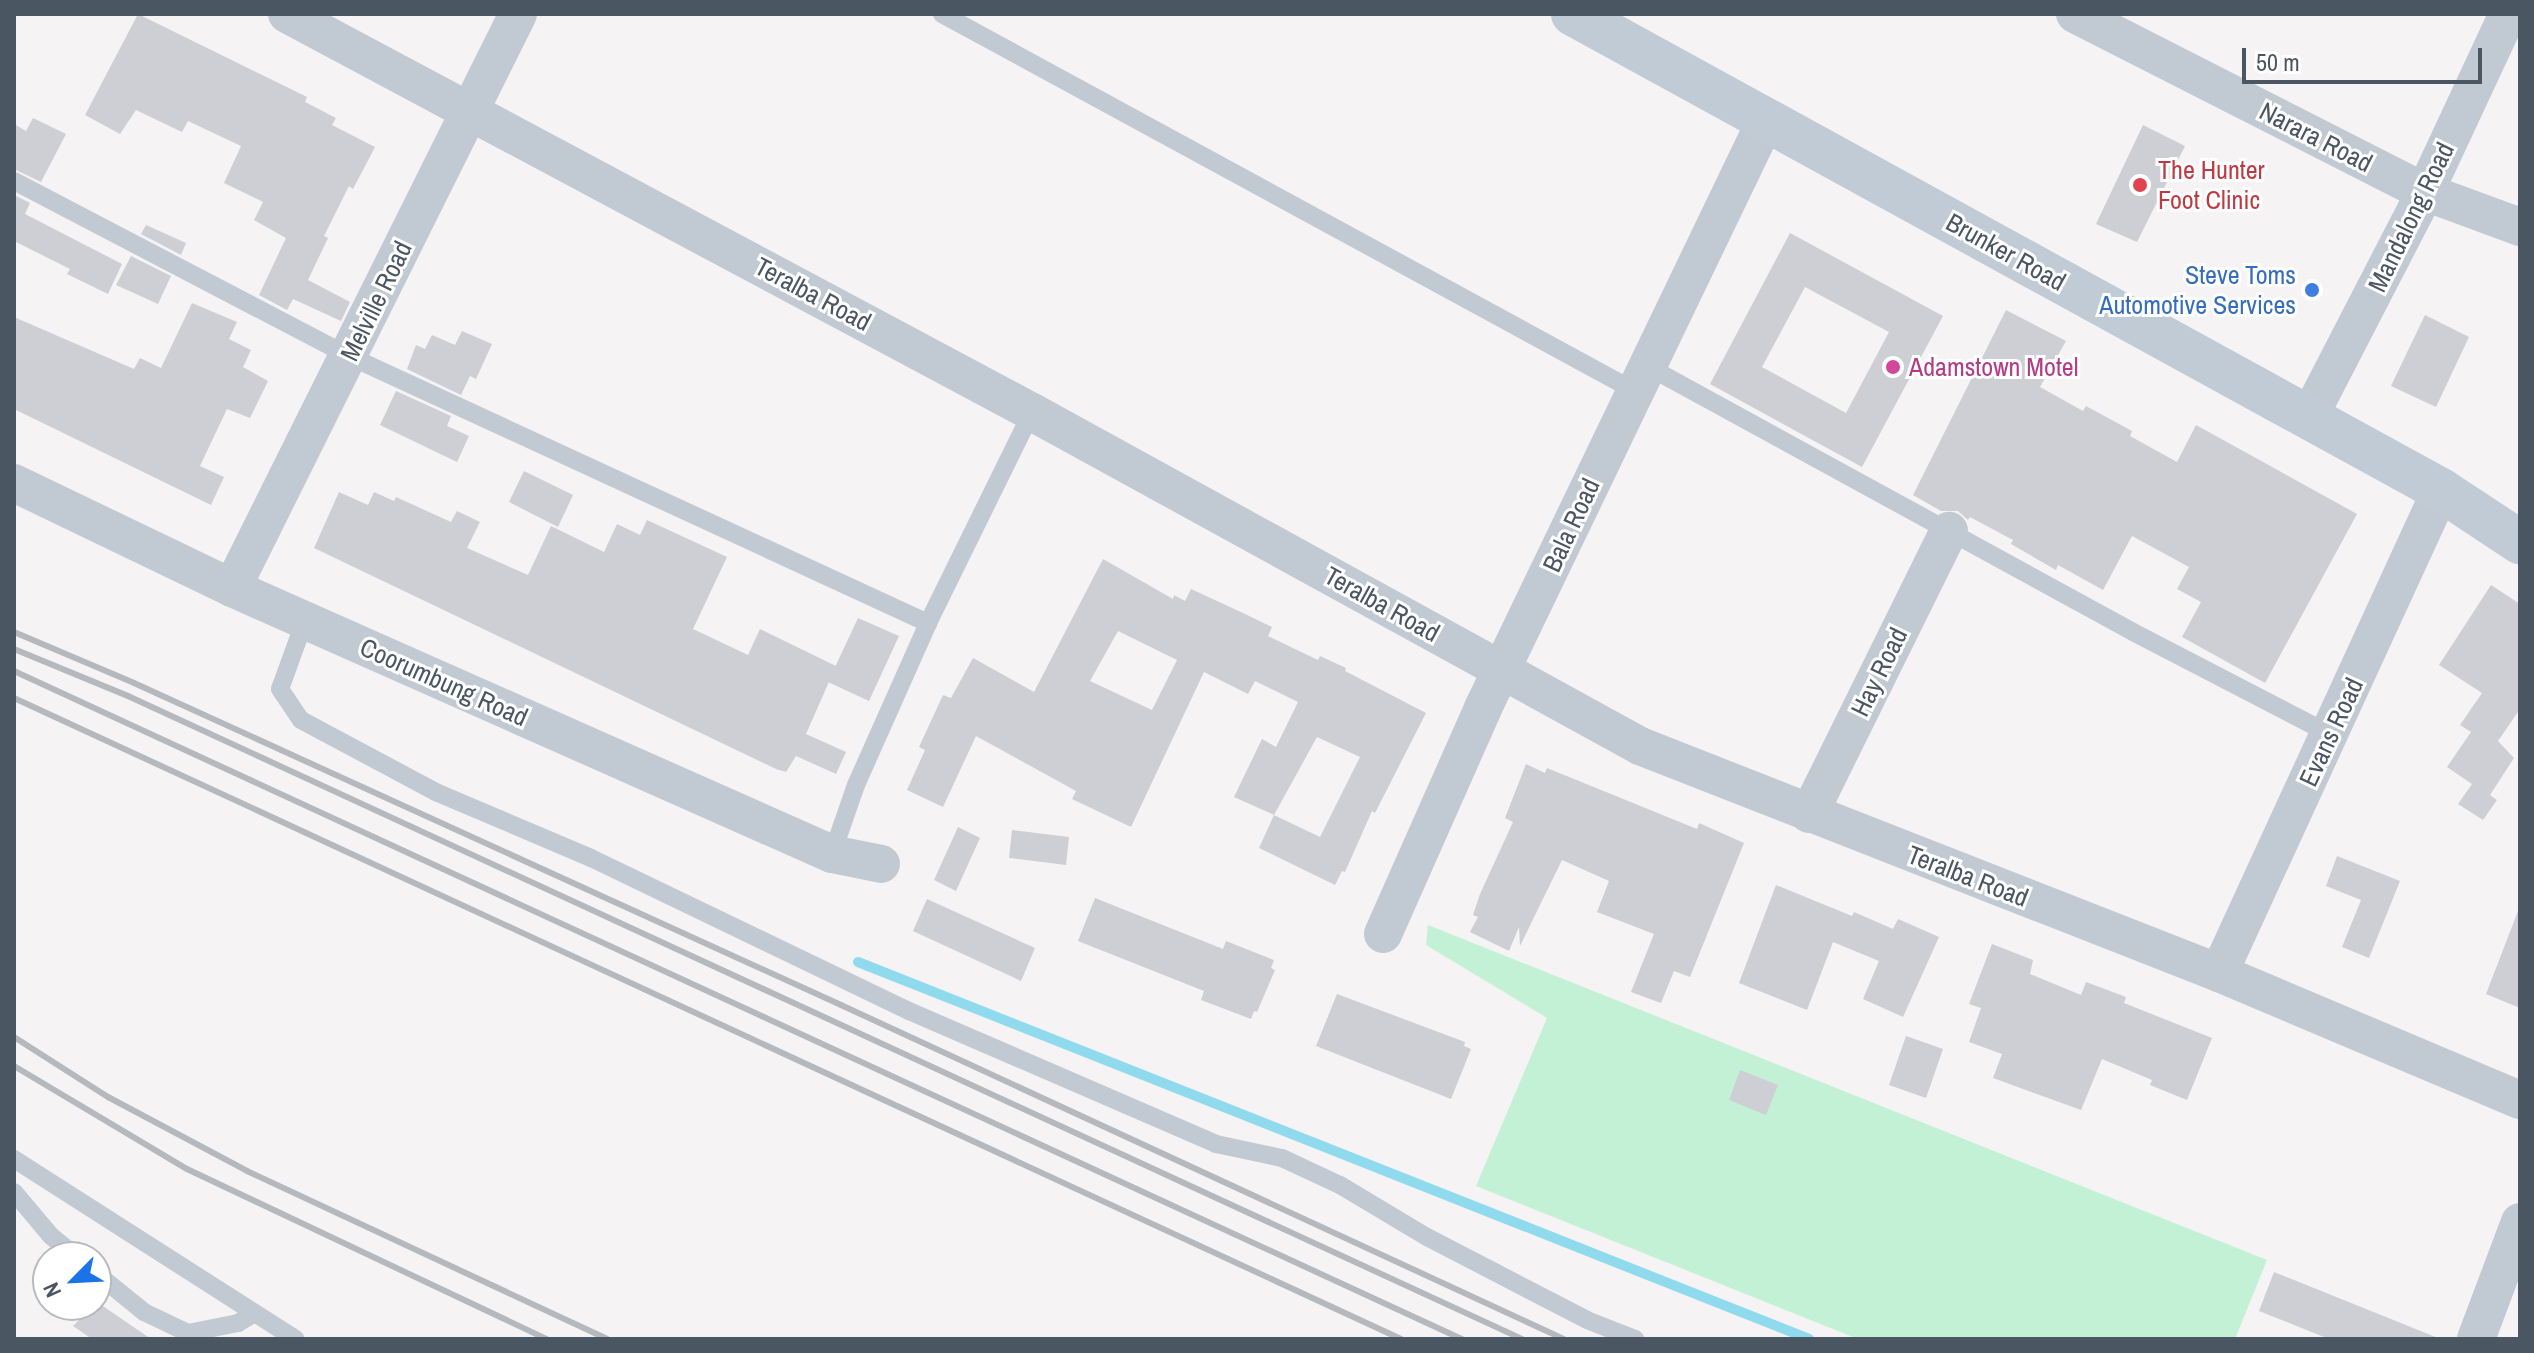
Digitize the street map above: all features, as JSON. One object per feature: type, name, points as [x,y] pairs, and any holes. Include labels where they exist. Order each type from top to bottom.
[{"type":"main road","name":"Brunker Road","points":[[1573,14],[2441,490],[2520,542]]},
{"type":"street","name":"Teralba Road","points":[[287,14],[1032,412],[1640,746],[2219,973],[2520,1100]]},
{"type":"street","name":"Melville Road","points":[[232,588],[518,14]]},
{"type":"street","name":"Narara Road","points":[[2075,14],[2425,192],[2520,227]]},
{"type":"street","name":"Mandalong Road","points":[[2309,417],[2425,192],[2508,14]]},
{"type":"street","name":"Bala Road","points":[[1383,934],[1502,670],[1766,120]]},
{"type":"street","name":"Coorumbung Road","points":[[14,483],[232,588],[832,854],[881,864]]},
{"type":"street","name":"Evans Road","points":[[2219,973],[2441,490]]},
{"type":"street","name":"Hay Road","points":[[1809,814],[1949,531]]},
{"type":"street","points":[[2476,1339],[2520,1222]]},
{"type":"lane","points":[[942,14],[1641,379],[1949,531],[2330,734]]},
{"type":"lane","points":[[14,181],[349,356],[928,623]]},
{"type":"lane","points":[[832,854],[856,785],[928,623],[1032,412]]},
{"type":"lane","points":[[305,620],[280,689],[301,720],[438,793],[591,858],[909,1011],[1216,1144],[1282,1158],[1587,1320],[1635,1339]]},
{"type":"lane","points":[[14,1159],[295,1339]]},
{"type":"lane","points":[[14,1192],[57,1241]]},
{"type":"lane","points":[[112,1286],[144,1312],[188,1333],[238,1323],[253,1314]]},
{"type":"green space","points":[[1428,925],[2267,1260],[2235,1339],[1858,1339],[1476,1186],[1547,1018],[1426,945]]},
{"type":"building","points":[[138,14],[307,97],[305,102],[336,118],[332,125],[375,147],[353,189],[349,186],[324,236],[328,238],[308,280],[350,302],[341,321],[293,299],[287,310],[259,295],[286,238],[254,220],[263,202],[224,183],[241,146],[188,121],[182,132],[136,110],[120,134],[85,115]]},
{"type":"building","points":[[33,118],[66,134],[41,182],[14,169],[14,124],[26,131]]},
{"type":"building","name":"The Hunter Foot Clinic","points":[[2143,125],[2185,146],[2137,242],[2096,224]]},
{"type":"building","points":[[14,195],[30,203],[25,214],[122,264],[108,294],[67,274],[70,269],[14,241]]},
{"type":"building","points":[[146,225],[186,243],[181,255],[141,234]]},
{"type":"building","name":"Adamstown Motel","points":[[1790,233],[1943,316],[1862,467],[1710,384]],"holes":[[[1805,287],[1889,332],[1846,413],[1762,367]]]},
{"type":"building","points":[[131,256],[171,276],[158,304],[116,285]]},
{"type":"building","points":[[192,303],[237,322],[229,339],[251,350],[243,367],[268,381],[250,418],[227,409],[200,466],[224,477],[211,505],[14,409],[14,317],[134,369],[140,358],[161,368]]},
{"type":"building","points":[[2006,310],[2066,341],[2040,387],[2083,411],[2086,406],[2132,431],[2130,436],[2177,462],[2196,425],[2357,514],[2265,683],[2182,637],[2201,602],[2177,589],[2189,567],[2132,536],[2103,590],[2058,565],[2056,570],[2011,544],[2013,540],[1970,517],[1968,520],[1958,511],[1941,511],[1913,495]]},
{"type":"building","points":[[2425,315],[2469,337],[2436,407],[2391,386]]},
{"type":"building","points":[[462,331],[492,344],[476,379],[470,376],[461,395],[407,369],[416,345],[425,349],[432,335],[455,345]]},
{"type":"building","points":[[396,391],[451,416],[447,426],[469,436],[457,462],[380,425]]},
{"type":"building","points":[[524,471],[573,495],[558,527],[509,502]]},
{"type":"building","points":[[339,492],[368,505],[374,492],[394,501],[396,497],[451,522],[457,511],[480,522],[467,548],[528,575],[551,526],[604,552],[617,524],[640,535],[647,520],[727,557],[693,629],[748,655],[760,629],[836,666],[806,734],[846,752],[836,774],[796,756],[786,772],[776,769],[314,548]]},
{"type":"building","points":[[1103,559],[1173,599],[1174,595],[1185,601],[1191,589],[1243,613],[1272,627],[1268,636],[1318,660],[1320,656],[1346,668],[1345,671],[1426,713],[1375,813],[1372,811],[1345,872],[1342,871],[1335,885],[1259,848],[1274,815],[1234,797],[1262,739],[1276,747],[1298,702],[1255,681],[1248,694],[1204,672],[1131,827],[1072,799],[1076,791],[976,736],[943,807],[907,790],[925,750],[919,747],[943,695],[951,698],[973,658],[1034,692]],"holes":[[[1118,631],[1177,660],[1152,710],[1090,681]],[[1317,737],[1360,757],[1320,837],[1274,815]]]},
{"type":"building","points":[[2491,585],[2520,604],[2520,709],[2498,741],[2514,758],[2490,795],[2497,800],[2483,820],[2458,804],[2472,784],[2447,767],[2471,732],[2460,725],[2482,693],[2439,665]]},
{"type":"building","points":[[858,618],[899,636],[869,701],[828,682]]},
{"type":"building","points":[[1526,764],[1545,773],[1547,768],[1697,829],[1699,823],[1744,843],[1690,977],[1674,971],[1661,1003],[1631,992],[1654,934],[1597,912],[1609,881],[1562,860],[1520,946],[1519,927],[1509,951],[1470,932],[1478,917],[1473,915],[1480,894],[1513,822],[1505,818]]},
{"type":"building","points":[[958,827],[980,838],[956,891],[934,880]]},
{"type":"building","points":[[1012,830],[1069,837],[1066,865],[1009,858]]},
{"type":"building","points":[[2337,856],[2400,881],[2369,958],[2342,947],[2361,900],[2326,886]]},
{"type":"building","points":[[1776,885],[1852,916],[1854,912],[1893,929],[1898,919],[1939,937],[1903,1017],[1863,999],[1879,961],[1833,942],[1807,1010],[1739,983]]},
{"type":"building","points":[[1095,898],[1223,949],[1226,941],[1274,960],[1271,968],[1275,970],[1257,1012],[1254,1011],[1251,1019],[1201,1000],[1204,991],[1078,941]]},
{"type":"building","points":[[927,899],[1035,948],[1021,981],[913,931]]},
{"type":"building","points":[[2520,912],[2520,1008],[2486,994]]},
{"type":"building","points":[[1992,944],[2033,960],[2030,974],[2081,995],[2086,982],[2126,997],[2124,1003],[2212,1038],[2187,1100],[2150,1085],[2152,1080],[2102,1059],[2081,1110],[1993,1078],[2002,1054],[1969,1042],[1981,1008],[1969,1004]]},
{"type":"building","points":[[1337,994],[1465,1042],[1464,1046],[1471,1049],[1451,1099],[1316,1046]]},
{"type":"building","points":[[1906,1036],[1943,1049],[1926,1098],[1889,1085]]},
{"type":"building","points":[[1740,1070],[1778,1085],[1766,1115],[1729,1100]]},
{"type":"building","points":[[2274,1272],[2438,1339],[2329,1339],[2259,1311]]},
{"type":"building","points":[[112,1312],[151,1339],[92,1339],[73,1326],[78,1321],[112,1321]]},
{"type":"waterway","points":[[858,962],[1809,1339]]},
{"type":"railway","points":[[14,632],[134,683],[841,1005],[1564,1339]]},
{"type":"railway","points":[[14,649],[128,696],[1522,1339]]},
{"type":"railway","points":[[14,671],[1462,1339]]},
{"type":"railway","points":[[14,698],[1401,1339]]},
{"type":"railway","points":[[14,1037],[108,1097],[247,1171],[607,1339]]},
{"type":"railway","points":[[14,1066],[187,1169],[547,1339]]},
{"type":"place","name":"The Hunter Foot Clinic","points":[[2140,185]]},
{"type":"place","name":"Steve Toms Automotive Services","points":[[2312,290]]},
{"type":"place","name":"Adamstown Motel","points":[[1893,367]]}]
